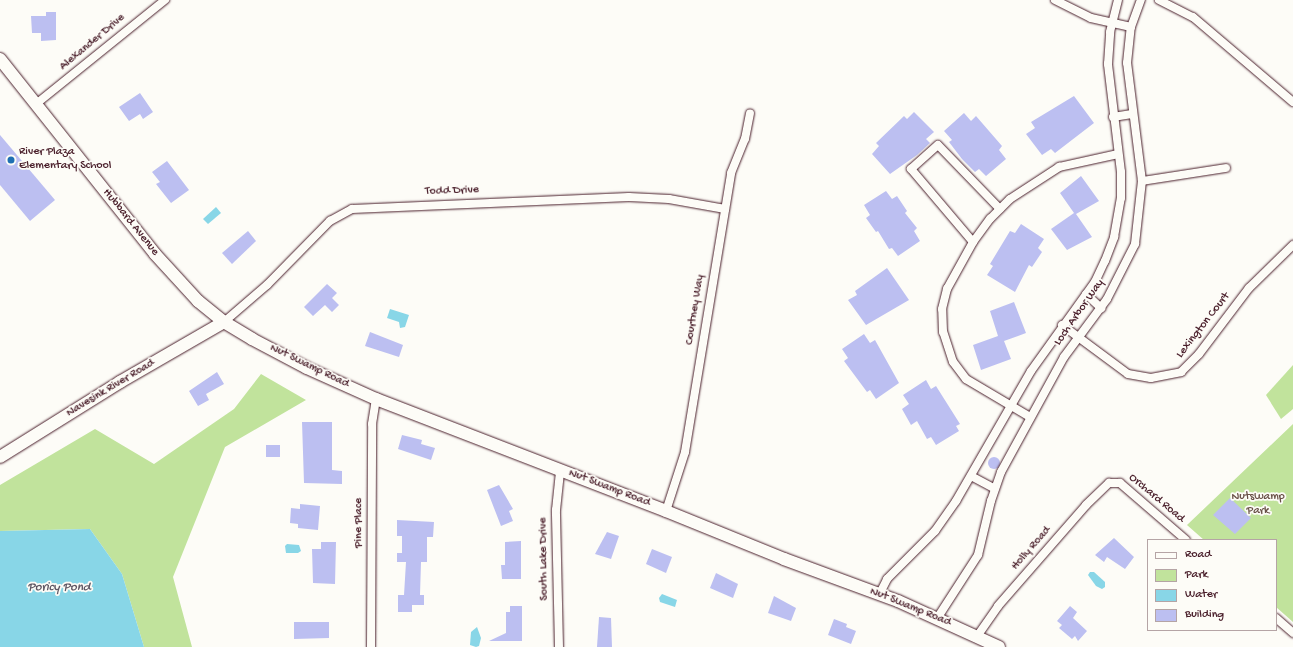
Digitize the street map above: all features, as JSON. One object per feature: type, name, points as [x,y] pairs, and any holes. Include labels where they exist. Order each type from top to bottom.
[{"type":"main road","name":"Hubbard Avenue","points":[[0,59],[155,254],[198,301],[224,322]]},
{"type":"main road","name":"Nut Swamp Road","points":[[224,322],[307,368],[376,399],[666,511],[784,560],[938,617],[978,635],[999,647]]},
{"type":"main road","name":"Navesink River Road","points":[[0,457],[120,382],[224,322]]},
{"type":"street","name":"Alexander Drive","points":[[36,104],[165,0]]},
{"type":"street","points":[[1055,0],[1091,18],[1131,27]]},
{"type":"street","name":"Loch Arbor Way","points":[[879,595],[887,579],[934,531],[971,476],[1011,406],[1062,325],[1086,294],[1105,261],[1118,218],[1121,172],[1113,117],[1108,64],[1112,23],[1118,0]]},
{"type":"street","name":"Loch Arbor Way","points":[[938,617],[978,555],[994,488],[1030,418],[1064,356],[1101,308],[1122,274],[1135,244],[1142,181],[1132,114],[1127,63],[1131,27],[1141,0]]},
{"type":"street","points":[[1159,0],[1193,17],[1293,102]]},
{"type":"street","name":"Courtney Way","points":[[666,511],[685,452],[731,172],[745,139],[750,113]]},
{"type":"street","points":[[1113,117],[1132,114]]},
{"type":"street","points":[[973,242],[911,169],[938,145],[1000,209]]},
{"type":"street","points":[[1030,418],[986,392],[960,373],[949,355],[944,338],[942,320],[946,294],[973,242],[1000,209],[1025,187],[1059,167],[1118,154]]},
{"type":"street","points":[[1142,181],[1226,168]]},
{"type":"street","name":"Todd Drive","points":[[224,322],[267,285],[330,221],[352,209],[629,197],[669,199],[725,209]]},
{"type":"street","name":"Lexington Court","points":[[1062,325],[1128,374],[1151,378],[1181,372],[1199,354],[1249,288],[1293,245]]},
{"type":"street","points":[[1086,294],[1101,308]]},
{"type":"street","name":"Pine Place","points":[[371,647],[372,424],[376,399]]},
{"type":"street","name":"South Lake Drive","points":[[559,647],[556,510],[560,471]]},
{"type":"street","points":[[971,476],[994,488]]},
{"type":"street","name":"Orchard Road","points":[[1109,483],[1120,483],[1185,539]]},
{"type":"street","name":"Holly Road","points":[[978,635],[998,606],[1086,506],[1109,483]]},
{"type":"street","points":[[1277,619],[1293,633]]},
{"type":"green space","points":[[1293,365],[1293,409],[1281,419],[1266,395]]},
{"type":"green space","points":[[261,374],[306,400],[225,447],[173,577],[192,647],[144,647],[122,574],[90,529],[0,531],[0,485],[95,429],[154,464],[234,409]]},
{"type":"green space","name":"Nutswamp Park","points":[[1293,424],[1293,622],[1277,608],[1277,539],[1203,539],[1187,525]]},
{"type":"water","points":[[216,207],[221,213],[208,224],[203,219]]},
{"type":"water","points":[[390,309],[409,315],[405,327],[400,328],[399,322],[387,318]]},
{"type":"water","name":"Poricy Pond","points":[[90,529],[122,574],[144,647],[0,647],[0,531]]},
{"type":"water","points":[[287,544],[299,545],[301,551],[298,553],[286,553],[285,546]]},
{"type":"water","points":[[1090,572],[1094,572],[1105,582],[1105,587],[1102,589],[1096,586],[1088,575]]},
{"type":"water","points":[[662,594],[677,600],[675,607],[660,602],[659,598]]},
{"type":"water","points":[[477,627],[481,638],[479,646],[476,647],[470,645],[471,632]]},
{"type":"building","points":[[46,12],[56,12],[56,40],[41,41],[41,33],[32,33],[31,16],[46,16]]},
{"type":"building","points":[[140,93],[153,112],[143,119],[140,114],[129,121],[119,107]]},
{"type":"building","points":[[1074,96],[1094,123],[1055,153],[1051,149],[1042,155],[1026,134],[1035,128],[1031,122]]},
{"type":"building","points":[[914,112],[934,132],[926,139],[930,143],[917,155],[890,174],[872,154],[879,146],[876,143],[904,116],[907,119]]},
{"type":"building","points":[[964,113],[971,121],[976,116],[1002,146],[999,150],[1006,159],[986,176],[979,169],[975,172],[962,159],[949,142],[952,140],[944,131]]},
{"type":"building","name":"River Plaza Elementary School","points":[[0,135],[55,200],[30,221],[0,185]]},
{"type":"building","points":[[167,161],[189,190],[171,203],[156,184],[160,182],[152,172]]},
{"type":"building","points":[[1081,176],[1099,201],[1076,214],[1092,237],[1067,250],[1051,229],[1074,213],[1060,193]]},
{"type":"building","points":[[886,191],[892,199],[897,196],[907,211],[905,213],[917,228],[914,231],[920,241],[898,256],[892,248],[889,249],[878,231],[876,232],[866,218],[870,215],[864,205]]},
{"type":"building","points":[[1021,224],[1044,239],[1038,248],[1042,252],[1032,267],[1029,265],[1015,292],[987,275],[993,266],[990,264],[1010,231],[1015,233]]},
{"type":"building","points":[[248,231],[256,241],[232,264],[222,253]]},
{"type":"building","points":[[887,268],[909,300],[866,325],[848,300],[857,295],[855,291]]},
{"type":"building","points":[[327,284],[337,293],[332,298],[339,305],[332,312],[325,305],[313,316],[304,307]]},
{"type":"building","points":[[1014,302],[1026,333],[1004,341],[1011,359],[981,370],[973,345],[998,336],[990,311]]},
{"type":"building","points":[[370,332],[403,345],[399,357],[365,346]]},
{"type":"building","points":[[864,334],[870,343],[875,340],[899,383],[876,399],[870,390],[867,392],[844,361],[848,358],[842,349]]},
{"type":"building","points":[[217,372],[224,384],[206,394],[209,400],[198,406],[189,391]]},
{"type":"building","points":[[926,380],[931,389],[936,386],[960,424],[956,426],[959,431],[936,445],[931,437],[927,439],[917,421],[911,425],[902,409],[909,404],[903,395]]},
{"type":"building","points":[[302,422],[332,422],[332,470],[342,471],[342,484],[304,483]]},
{"type":"building","points":[[402,435],[422,440],[421,444],[435,448],[431,460],[398,449]]},
{"type":"building","points":[[266,445],[280,445],[280,457],[266,457]]},
{"type":"building","points":[[992,457],[996,457],[1000,463],[996,469],[992,469],[988,465],[988,461]]},
{"type":"building","points":[[499,485],[513,509],[509,511],[513,521],[501,526],[487,490]]},
{"type":"building","points":[[1230,498],[1251,518],[1235,534],[1213,515]]},
{"type":"building","points":[[300,504],[320,506],[318,530],[298,528],[298,524],[290,523],[291,508],[300,509]]},
{"type":"building","points":[[397,520],[434,522],[433,537],[427,537],[427,562],[421,562],[420,595],[424,595],[424,605],[412,605],[412,612],[398,612],[398,595],[404,595],[406,562],[397,562],[397,553],[402,553],[402,536],[397,536]]},
{"type":"building","points":[[607,532],[619,536],[611,559],[595,554]]},
{"type":"building","points":[[1114,538],[1134,557],[1125,569],[1107,557],[1104,562],[1095,555]]},
{"type":"building","points":[[521,541],[521,579],[502,579],[501,565],[505,565],[505,542]]},
{"type":"building","points":[[321,542],[336,542],[335,584],[313,583],[312,549],[321,549]]},
{"type":"building","points":[[652,549],[672,557],[666,573],[646,564]]},
{"type":"building","points":[[716,573],[738,584],[733,598],[710,588]]},
{"type":"building","points":[[774,596],[796,608],[791,621],[768,613]]},
{"type":"building","points":[[510,606],[522,606],[522,641],[489,641],[506,633],[506,612],[510,612]]},
{"type":"building","points":[[1070,606],[1077,612],[1073,618],[1087,631],[1078,641],[1075,636],[1072,639],[1059,628],[1062,625],[1057,621]]},
{"type":"building","points":[[599,617],[611,618],[612,647],[597,647]]},
{"type":"building","points":[[834,619],[847,624],[846,627],[856,631],[851,644],[828,635]]},
{"type":"building","points":[[294,622],[329,622],[329,638],[294,639]]},
{"type":"place","name":"River Plaza Elementary School","points":[[11,160]]}]
